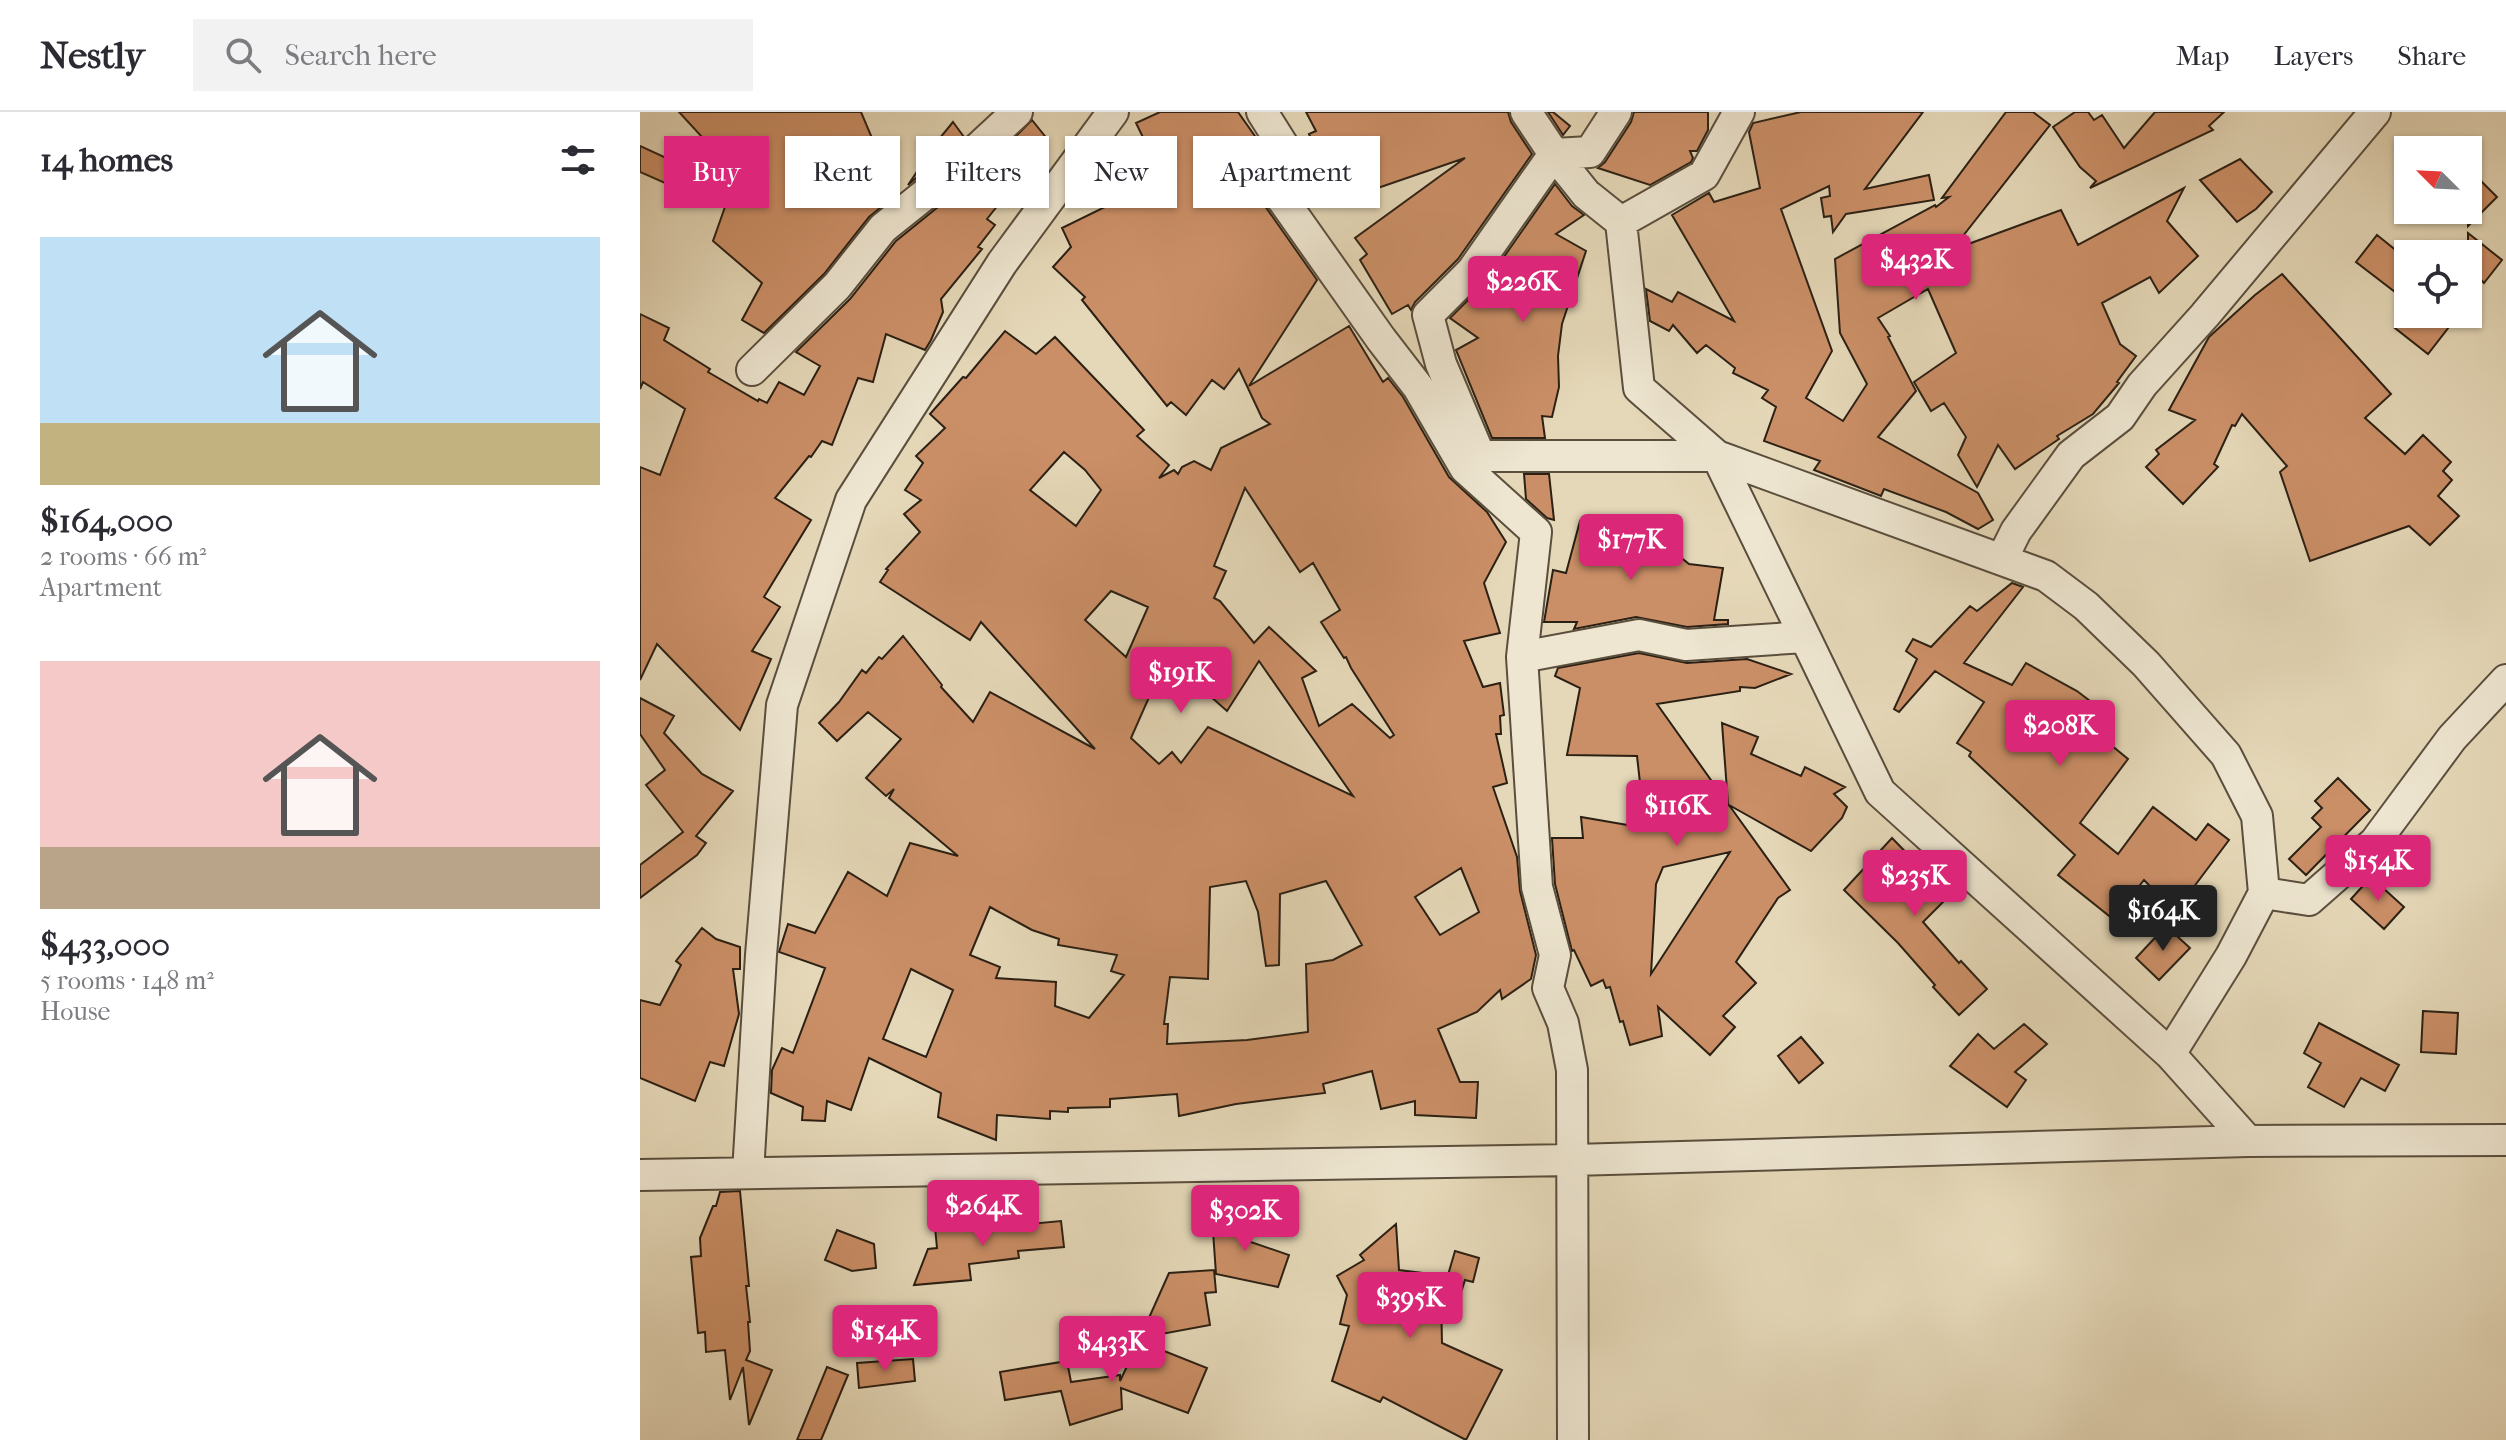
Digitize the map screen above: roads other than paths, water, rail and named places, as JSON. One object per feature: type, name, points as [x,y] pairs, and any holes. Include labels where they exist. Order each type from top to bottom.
[{"type":"street","points":[[752,370],[837,286],[883,228],[948,176],[1017,112]]},
{"type":"street","points":[[748,1173],[761,955],[782,705],[851,500],[1002,263],[1113,112]]},
{"type":"street","points":[[1262,112],[1284,147],[1280,196],[1472,462],[1536,532],[1522,657],[1537,887],[1555,955],[1548,988],[1563,1023],[1572,1070],[1573,1440]]},
{"type":"street","points":[[1526,112],[1586,194],[1621,222],[1639,388],[1717,456],[2046,576],[2086,606],[2146,664],[2226,755],[2257,816],[2264,893],[2231,956],[2170,1054]]},
{"type":"street","points":[[1554,154],[1590,152],[1616,112]]},
{"type":"street","points":[[1621,222],[1704,175],[1739,112]]},
{"type":"street","points":[[2002,559],[2016,531],[2071,455],[2120,417],[2142,385],[2205,315],[2375,112]]},
{"type":"street","points":[[1472,462],[1428,315],[1472,271],[1554,154]]},
{"type":"street","points":[[1472,462],[1717,456]]},
{"type":"street","points":[[1717,456],[1880,792],[2170,1054],[2248,1141]]},
{"type":"street","points":[[1522,657],[1639,635],[1686,645],[1805,637]]},
{"type":"street","points":[[2264,893],[2309,900],[2331,881],[2375,842],[2452,738],[2506,680]]},
{"type":"street","points":[[640,1175],[1573,1160],[2248,1141],[2506,1140]]}]
